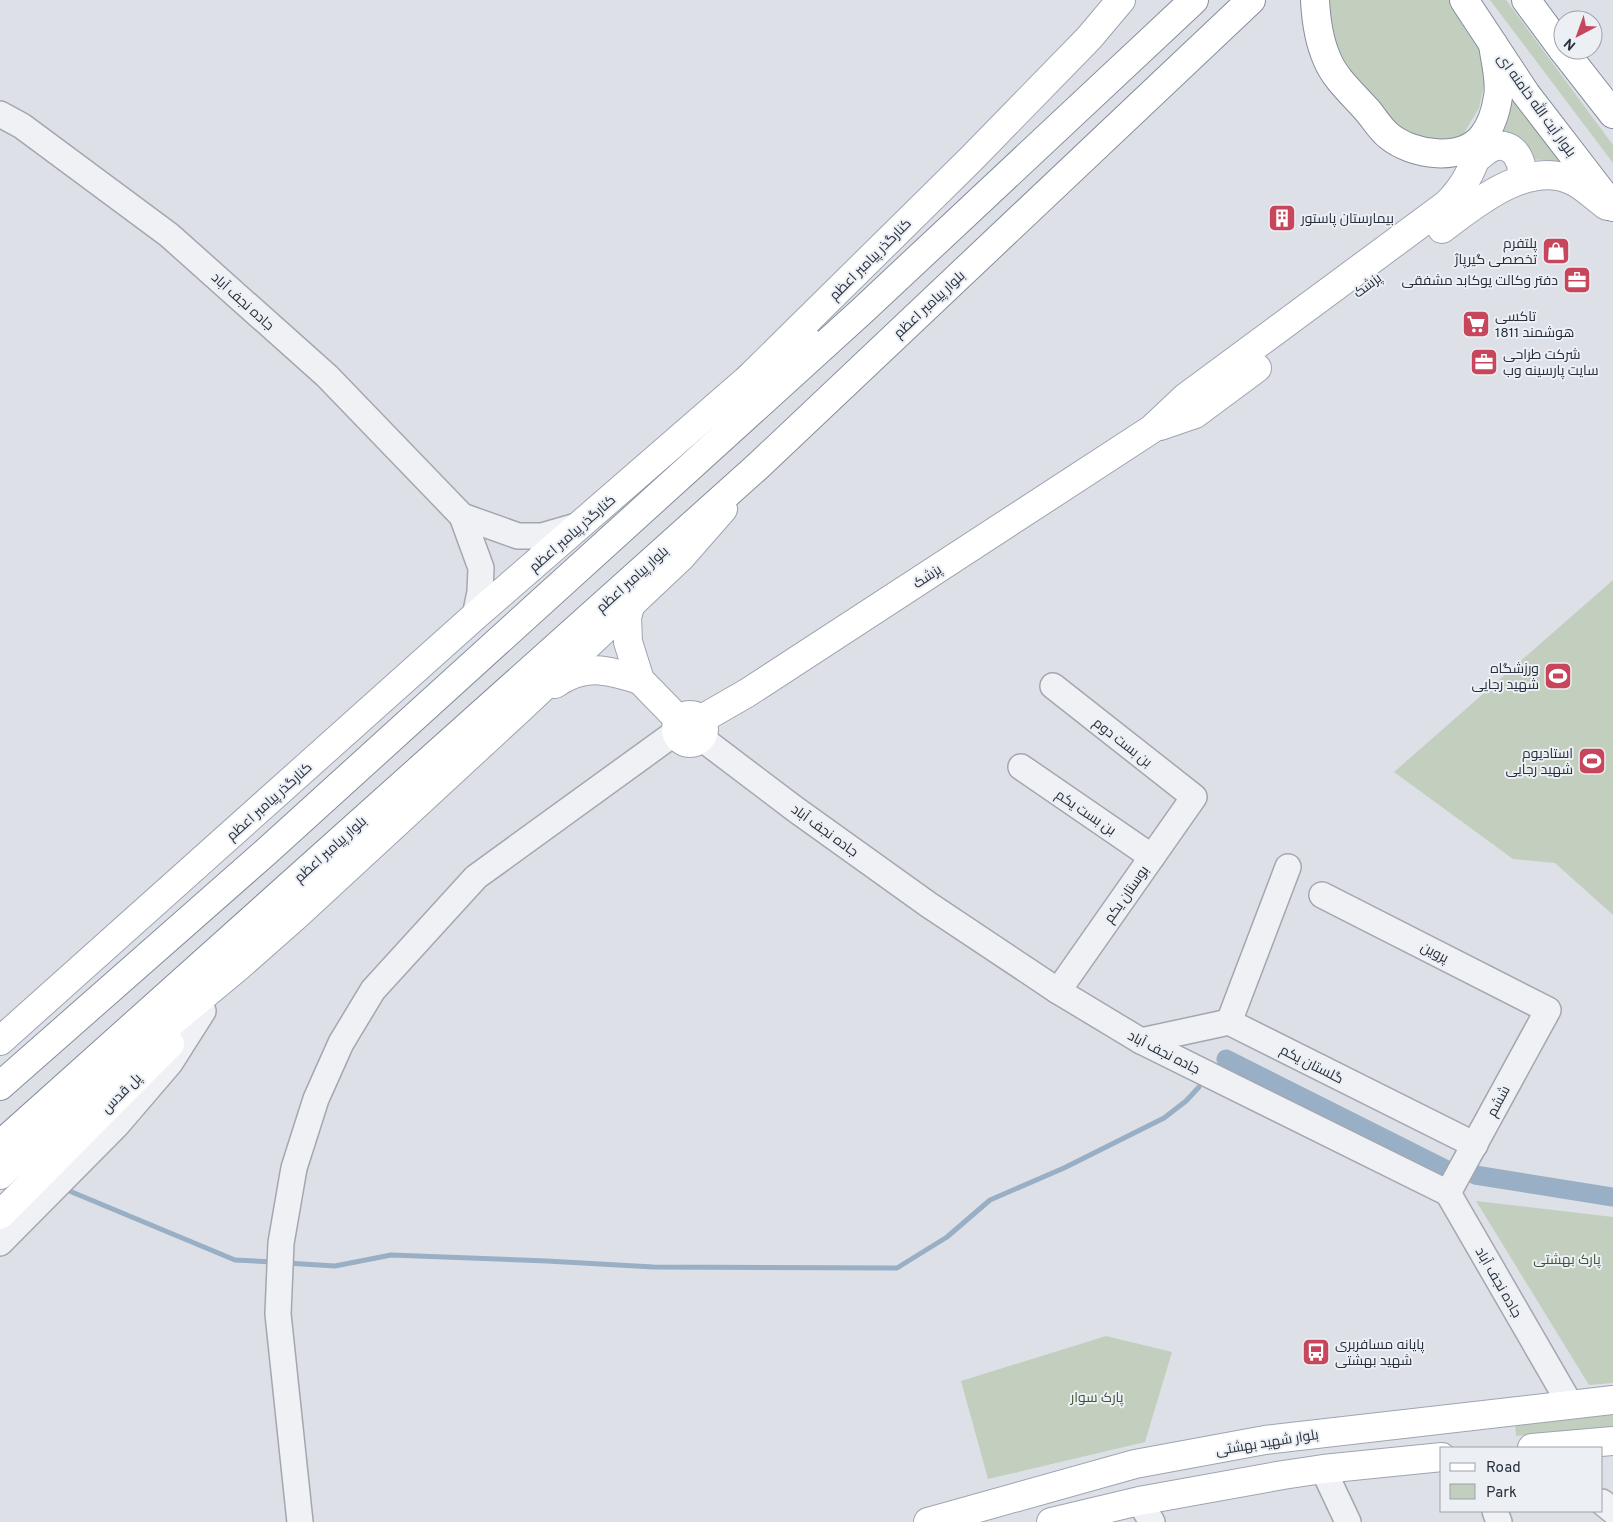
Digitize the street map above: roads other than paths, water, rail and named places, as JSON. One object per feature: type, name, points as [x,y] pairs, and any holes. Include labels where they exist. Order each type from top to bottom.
[{"type":"main road","name":"کنارگذر پیامبر اعظم","points":[[0,1041],[475,616],[749,378],[972,158],[1089,38],[1121,0]]},
{"type":"main road","points":[[0,1086],[274,844],[862,311],[1194,0]]},
{"type":"main road","name":"بلوار پیامبر اعظم","points":[[0,1145],[757,467],[1252,0]]},
{"type":"main road","points":[[1315,0],[1316,18],[1327,60],[1336,77],[1389,136],[1406,146],[1420,150],[1446,153],[1464,150],[1474,145],[1480,148],[1500,146],[1508,148],[1516,153],[1520,160],[1523,170],[1521,179]]},
{"type":"main road","name":"بلوار آیت الله خامنه ای","points":[[1464,0],[1526,94],[1613,207]]},
{"type":"main road","points":[[1526,0],[1553,36]]},
{"type":"main road","name":"پزشک","points":[[689,727],[747,693],[1152,429],[1186,397],[1447,204],[1467,182],[1490,126],[1498,96],[1493,44]]},
{"type":"main road","points":[[1572,60],[1612,106]]},
{"type":"main road","name":"پزشک","points":[[1152,429],[1195,414],[1468,209],[1521,179],[1549,175],[1566,178],[1584,188],[1613,212]]},
{"type":"main road","points":[[749,378],[862,311]]},
{"type":"main road","points":[[0,1175],[102,1080],[238,967],[521,708],[681,557],[757,467]]},
{"type":"main road","points":[[631,604],[627,617],[628,642],[640,680]]},
{"type":"main road","points":[[521,708],[576,672],[593,670],[614,672],[640,680]]},
{"type":"main road","name":"جاده نجف آباد","points":[[640,680],[689,727]]},
{"type":"main road","points":[[0,1016],[115,940]]},
{"type":"main road","name":"پل قدس","points":[[0,1215],[203,1011],[238,967]]},
{"type":"main road","name":"بلوار شهید بهشتی","points":[[928,1522],[1135,1464],[1265,1440],[1613,1400]]},
{"type":"main road","points":[[1545,1447],[1613,1441]]},
{"type":"main road","points":[[1051,1522],[1146,1511],[1323,1468],[1440,1457]]},
{"type":"street","name":"جاده نجف آباد","points":[[0,114],[22,126],[169,234],[327,376],[462,516]]},
{"type":"street","points":[[462,516],[518,536],[542,536],[582,524]]},
{"type":"street","points":[[462,516],[481,568],[480,592],[475,616]]},
{"type":"street","name":"بن بست دوم","points":[[1053,686],[1194,797]]},
{"type":"street","name":"جاده نجف آباد","points":[[689,727],[795,809],[913,894],[1058,991],[1141,1041],[1448,1193],[1570,1404]]},
{"type":"street","points":[[300,1522],[278,1314],[281,1243],[294,1168],[316,1099],[341,1043],[373,990],[476,877],[689,727]]},
{"type":"street","name":"بن بست یکم","points":[[1021,767],[1152,857]]},
{"type":"street","name":"بوستان یکم","points":[[1058,991],[1194,797]]},
{"type":"street","points":[[1141,1041],[1229,1022],[1288,867]]},
{"type":"street","name":"پروین","points":[[1322,895],[1548,1010]]},
{"type":"street","name":"ششم","points":[[1448,1193],[1548,1010]]},
{"type":"street","points":[[0,1243],[116,1126],[170,1063],[203,1011]]},
{"type":"street","name":"گلستان یکم","points":[[1229,1022],[1474,1145]]},
{"type":"street","points":[[1323,1468],[1348,1522]]},
{"type":"street","points":[[1603,1503],[1613,1511]]},
{"type":"waterway","points":[[1221,1064],[1226,1059]]},
{"type":"waterway","points":[[1226,1059],[1445,1169]]},
{"type":"waterway","points":[[286,1263],[335,1266],[391,1255],[653,1267],[897,1268],[947,1237],[990,1200],[1064,1168],[1164,1118],[1186,1101],[1199,1087]]},
{"type":"waterway","points":[[1475,1175],[1613,1197]]},
{"type":"waterway","points":[[67,1190],[235,1260],[273,1262]]},
{"type":"place","name":"بیمارستان پاستور","points":[[1282,218]]},
{"type":"place","name":"پلتفرم تخصصی گیرپاژ","points":[[1556,251]]},
{"type":"place","name":"دفتر وکالت یوکابد مشفقی","points":[[1577,280]]},
{"type":"place","name":"تاکسی هوشمند 1811","points":[[1476,324]]},
{"type":"place","name":"شرکت طراحی سایت پارسینه وب","points":[[1484,362]]},
{"type":"place","name":"ورزشگاه شهید رجایی","points":[[1558,676]]},
{"type":"place","name":"استادیوم شهید رجایی","points":[[1592,761]]},
{"type":"place","name":"پایانه مسافربری شهید بهشتی","points":[[1316,1352]]},
{"type":"park label","name":"پارک بهشتی","points":[[1567,1259]]},
{"type":"park label","name":"پارک سوار","points":[[1097,1397]]}]
